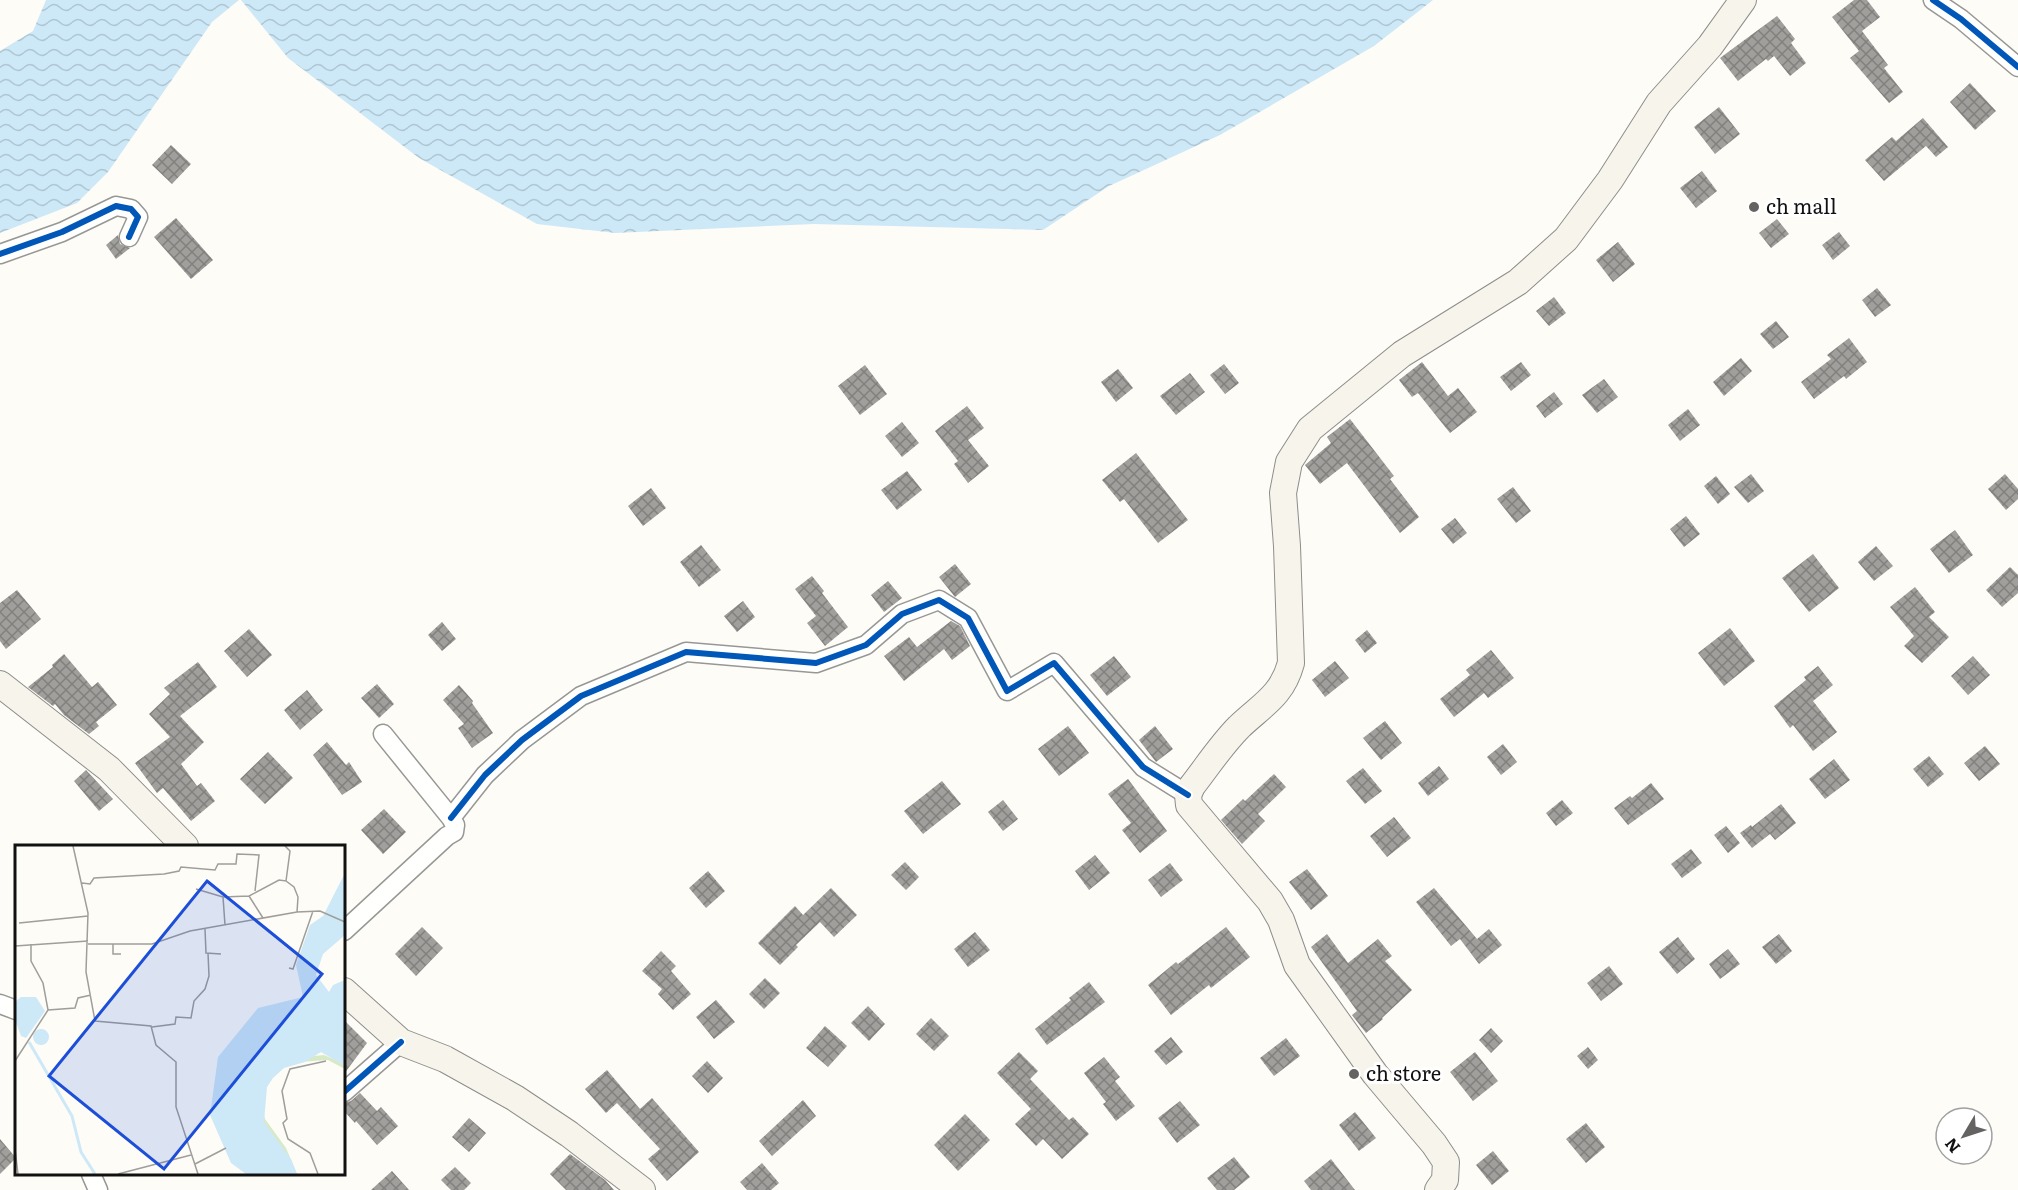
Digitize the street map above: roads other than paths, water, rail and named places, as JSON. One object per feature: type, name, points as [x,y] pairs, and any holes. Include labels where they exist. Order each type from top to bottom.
[{"type":"main road","points":[[1438,1190],[1445,1180],[1446,1162],[1434,1144],[1375,1074],[1321,1000],[1297,965],[1281,920],[1270,901],[1204,825],[1189,805],[1188,795],[1192,786],[1238,728],[1276,694],[1287,678],[1290,663],[1287,546],[1283,493],[1289,462],[1310,429],[1402,354],[1518,282],[1566,239],[1610,180],[1659,103],[1710,46],[1743,0]]},
{"type":"main road","points":[[0,684],[109,769],[183,845]]},
{"type":"main road","points":[[345,992],[401,1042],[445,1059],[515,1098],[569,1134],[642,1190]]},
{"type":"street","points":[[1933,0],[1961,19],[2018,67]]},
{"type":"street","points":[[0,254],[62,232],[116,206],[131,208],[138,217],[129,237]]},
{"type":"street","points":[[450,818],[485,774],[522,740],[581,696],[686,652],[816,663],[866,645],[902,614],[939,600],[968,618],[1007,691],[1054,663],[1143,766],[1188,795]]},
{"type":"street","points":[[345,930],[454,832],[455,825],[450,818],[383,734]]},
{"type":"street","points":[[0,1004],[15,1010]]},
{"type":"street","points":[[345,1091],[401,1042]]},
{"type":"street","points":[[92,1175],[98,1190]]},
{"type":"water","points":[[46,0],[239,0],[212,22],[108,172],[77,203],[0,233],[0,51],[33,31]]},
{"type":"water","points":[[241,0],[1433,0],[1374,46],[1220,135],[1109,186],[1043,230],[814,224],[615,233],[537,224],[419,158],[288,58]]},
{"type":"place","name":"ch mall","points":[[1754,207]]},
{"type":"place","name":"ch store","points":[[1354,1074]]}]
